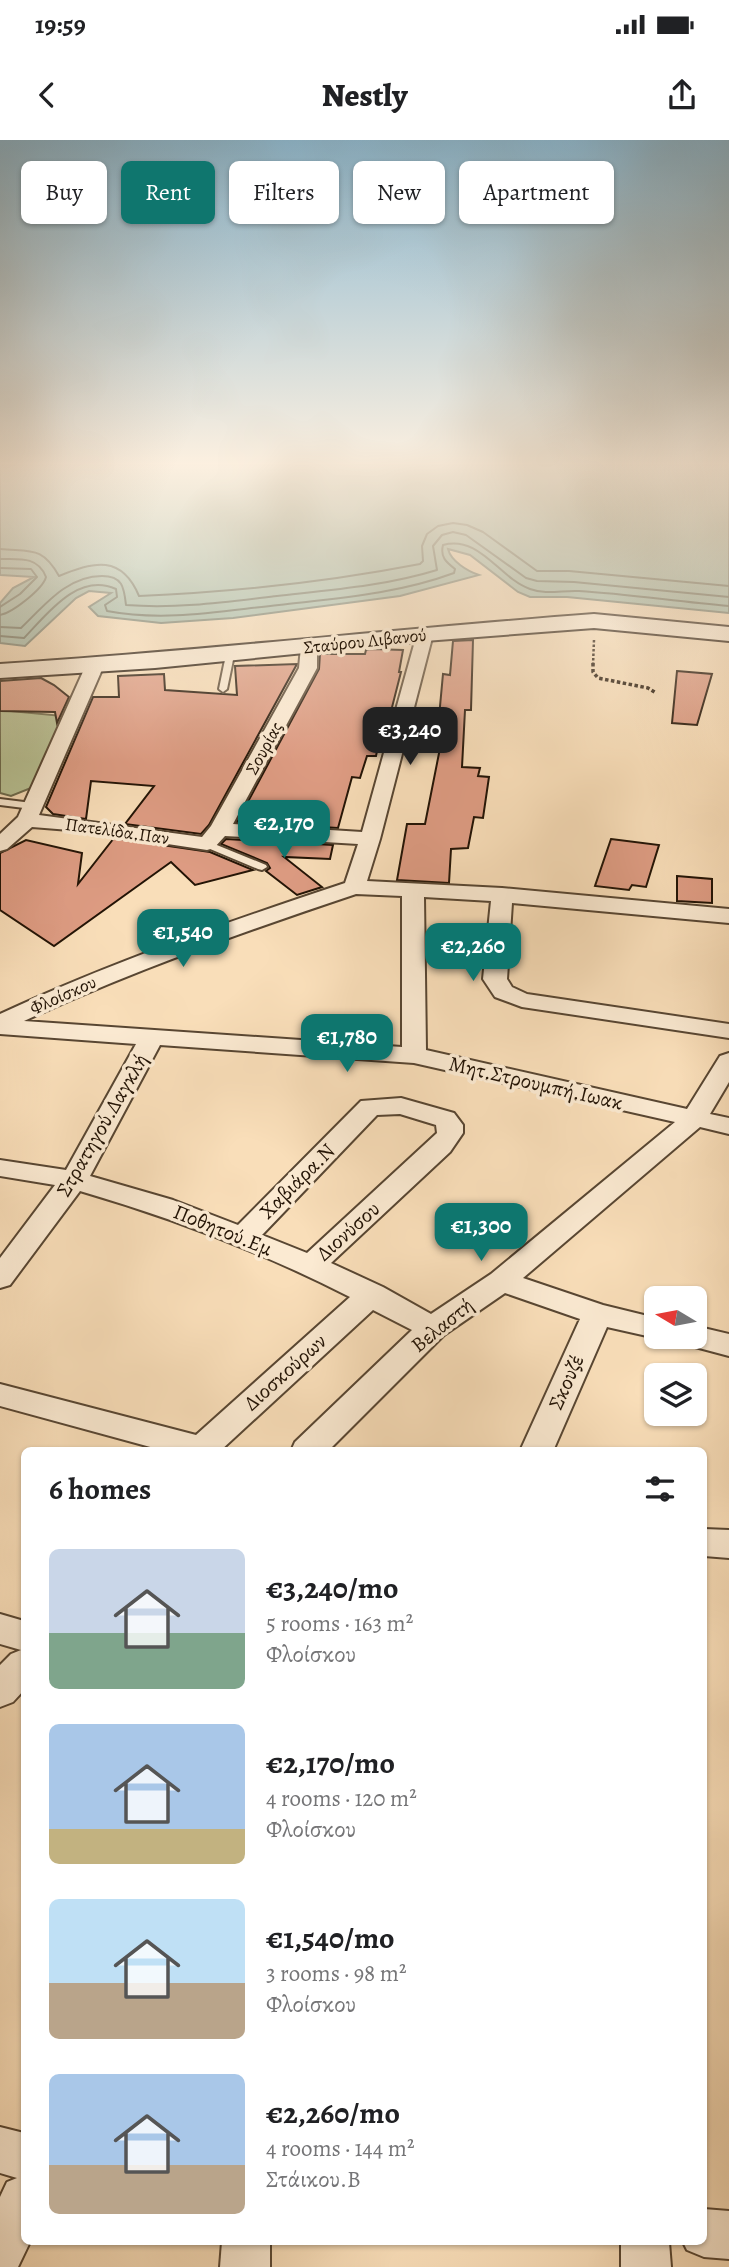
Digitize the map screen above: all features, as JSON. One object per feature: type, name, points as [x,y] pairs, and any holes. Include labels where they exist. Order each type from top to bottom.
[{"type":"main road","name":"Σταύρου Λιβανού","points":[[0,671],[230,655],[425,634],[594,621],[729,634]]},
{"type":"street","points":[[425,634],[370,839],[354,887],[502,895],[729,916]]},
{"type":"street","name":"Σουρίας","points":[[214,836],[308,668],[309,647]]},
{"type":"street","points":[[4,837],[30,813],[95,665]]},
{"type":"street","name":"Πατελίδα.Παν","points":[[30,813],[82,825],[214,836],[370,839]]},
{"type":"street","name":"Φλοίσκου","points":[[0,1025],[80,986],[194,941],[354,887]]},
{"type":"street","points":[[413,891],[414,1055]]},
{"type":"street","points":[[502,895],[495,979],[497,985],[510,997],[549,1006],[729,1031]]},
{"type":"street","name":"Μητ.Στρουμπή.Ιωακ","points":[[0,1025],[414,1055],[729,1126]]},
{"type":"street","name":"Στρατηγού.Δαγκλή","points":[[0,1278],[75,1180],[151,1038]]},
{"type":"street","name":"Βελαστή","points":[[311,1447],[433,1328],[500,1281],[694,1119],[729,1060]]},
{"type":"street","name":"Διονύσου","points":[[311,1265],[421,1165],[450,1133],[450,1125],[445,1119],[392,1105],[370,1107],[353,1125]]},
{"type":"street","name":"Χαβιάρα.Ν","points":[[242,1238],[353,1125]]},
{"type":"street","name":"Ποθητού.Εμ","points":[[0,1168],[75,1180],[163,1206],[311,1265],[372,1294],[433,1328]]},
{"type":"street","points":[[500,1281],[597,1314],[644,1325]]},
{"type":"street","name":"Διοσκούρων","points":[[201,1447],[372,1294]]},
{"type":"street","name":"Σκουζέ","points":[[538,1447],[597,1314]]},
{"type":"street","points":[[707,1339],[729,1345]]},
{"type":"street","points":[[0,1395],[192,1447]]},
{"type":"street","points":[[707,1543],[729,1544]]},
{"type":"street","points":[[0,1629],[21,1635]]},
{"type":"street","points":[[0,1691],[21,1668]]},
{"type":"street","points":[[0,2150],[21,2155]]},
{"type":"street","points":[[0,2252],[21,2206]]},
{"type":"street","points":[[707,2233],[729,2235]]},
{"type":"street","points":[[245,2267],[246,2245]]},
{"type":"street","points":[[645,2245],[646,2267]]},
{"type":"lane","points":[[223,689],[230,655]]},
{"type":"lane","points":[[0,802],[30,813]]},
{"type":"lane","points":[[214,836],[262,867]]},
{"type":"path","points":[[594,621],[593,672],[598,678],[649,688],[656,692]]},
{"type":"green space","points":[[0,710],[63,716],[31,788],[11,796],[0,793]]},
{"type":"water","points":[[0,564],[459,564],[479,575],[400,596],[233,618],[161,623],[98,616],[89,607],[111,593],[89,591],[76,598],[25,646],[0,643],[0,603],[13,588],[34,577],[0,575]]},
{"type":"water","points":[[482,564],[729,564],[729,613],[567,597],[530,597],[518,592]]},
{"type":"building","points":[[473,640],[471,710],[465,710],[462,767],[480,768],[478,776],[489,777],[483,818],[474,817],[468,848],[451,849],[449,883],[397,880],[407,824],[425,824],[444,728],[438,728],[443,674],[450,675],[453,641]]},
{"type":"building","points":[[366,650],[403,650],[401,672],[388,723],[383,723],[376,756],[367,756],[360,778],[352,777],[338,828],[237,822],[319,669],[320,654],[365,654]]},
{"type":"building","points":[[297,664],[209,825],[201,834],[125,824],[154,786],[91,781],[86,819],[53,814],[46,807],[93,697],[119,697],[118,676],[164,674],[165,690],[237,695],[235,666]]},
{"type":"building","points":[[677,671],[712,674],[697,725],[672,723]]},
{"type":"building","points":[[41,678],[69,697],[57,723],[55,712],[0,711],[0,681]]},
{"type":"building","points":[[114,838],[210,852],[253,870],[195,885],[171,862],[54,946],[0,910],[0,853],[26,840],[82,853],[78,884]]},
{"type":"building","points":[[226,839],[333,845],[330,859],[284,857],[322,887],[297,895],[266,871],[270,868],[267,863],[221,844]]},
{"type":"building","points":[[611,839],[659,845],[646,887],[632,885],[629,890],[595,886]]},
{"type":"building","points":[[677,876],[712,879],[712,903],[677,901]]}]
